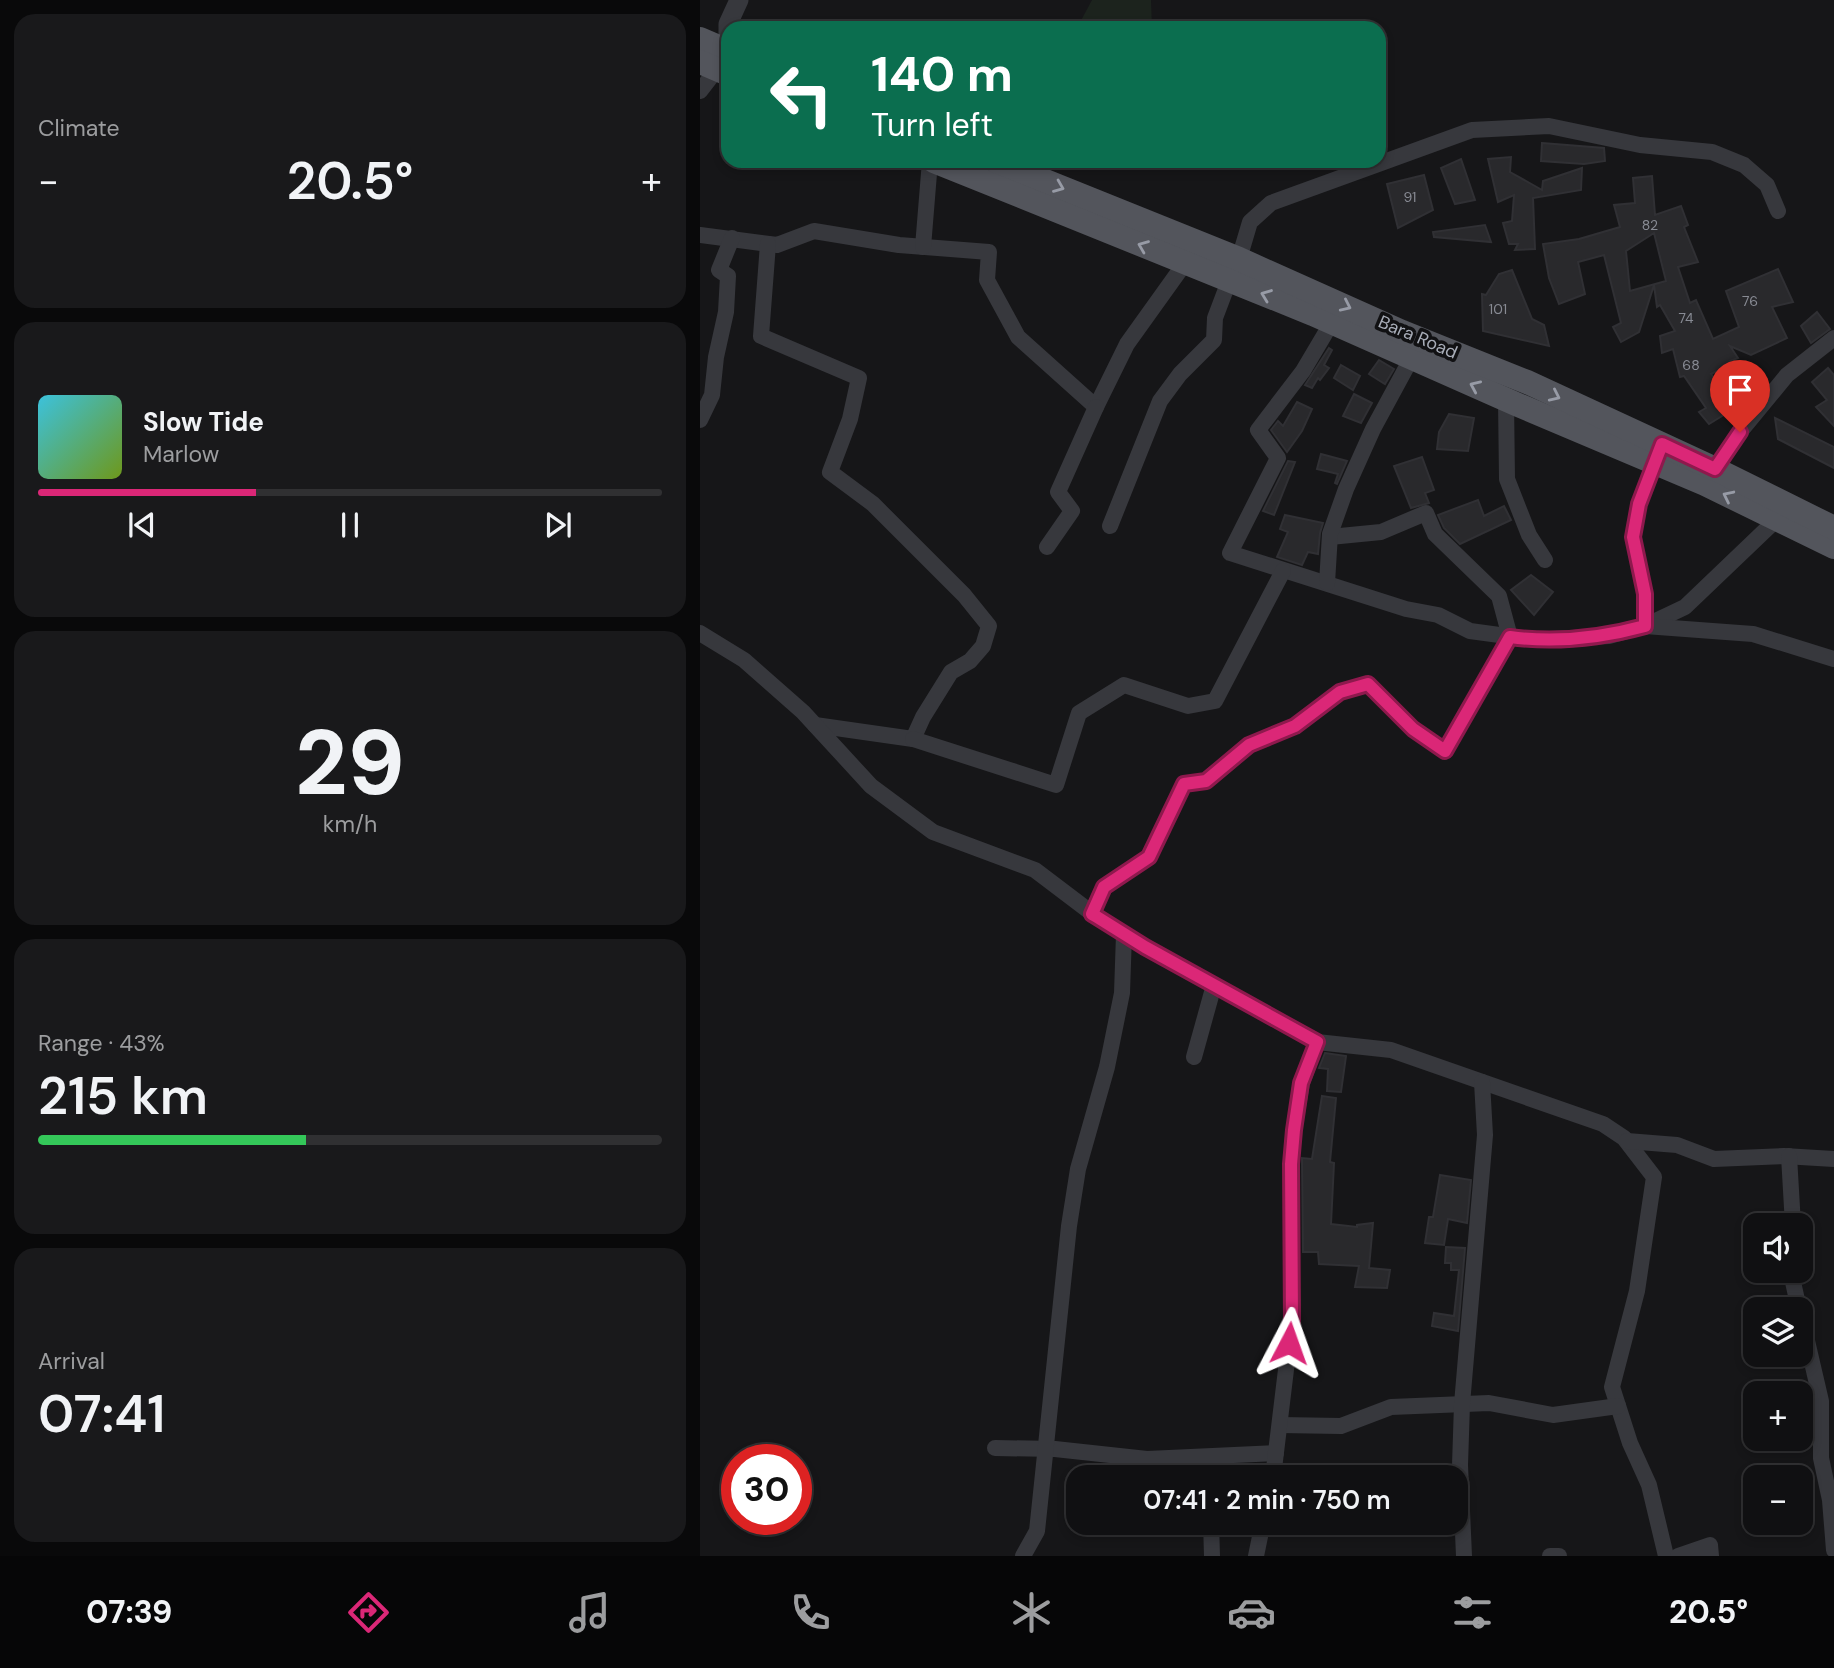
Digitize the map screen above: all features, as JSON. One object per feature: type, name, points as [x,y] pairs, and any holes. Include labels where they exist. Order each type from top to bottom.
[{"type":"main road","points":[[700,39],[720,61]]},
{"type":"main road","points":[[949,168],[1185,263],[1234,270],[1332,322],[1506,400],[1610,433],[1658,454],[1834,547]]},
{"type":"main road","name":"Bara Road","points":[[1011,168],[1234,270],[1527,382],[1610,433]]},
{"type":"main road","points":[[1658,454],[1715,469],[1834,528]]},
{"type":"street","points":[[729,21],[739,0]]},
{"type":"street","points":[[700,91],[720,61]]},
{"type":"street","points":[[1386,161],[1472,130],[1549,126],[1640,145],[1712,152],[1744,165],[1766,184],[1778,211]]},
{"type":"street","points":[[923,247],[931,168]]},
{"type":"street","points":[[1110,526],[1160,401],[1180,374],[1214,340],[1215,318],[1250,222],[1271,203],[1367,168]]},
{"type":"street","points":[[700,235],[777,245],[814,231],[923,247],[989,253],[987,280],[1018,337],[1096,407]]},
{"type":"street","points":[[700,420],[712,395],[716,357],[726,312],[728,276],[719,270],[732,238]]},
{"type":"street","points":[[768,244],[761,336],[859,378],[850,419],[830,472],[873,504],[964,595],[989,626],[983,646],[970,661],[951,672],[923,717],[913,739]]},
{"type":"street","points":[[1047,547],[1072,511],[1058,492],[1126,344],[1185,263]]},
{"type":"street","points":[[1332,322],[1303,371],[1258,430],[1278,458],[1230,553],[1406,609],[1438,615],[1470,631],[1536,640],[1609,636],[1645,626],[1685,607],[1777,519]]},
{"type":"street","points":[[1715,469],[1740,432],[1787,375],[1834,338]]},
{"type":"street","points":[[1327,583],[1330,537],[1346,489],[1373,429],[1412,357]]},
{"type":"street","points":[[1506,400],[1507,480],[1529,535],[1545,561]]},
{"type":"street","points":[[1645,626],[1645,594],[1633,537],[1639,504],[1658,454]]},
{"type":"street","points":[[1330,537],[1381,532],[1426,513],[1435,534],[1499,596],[1510,637]]},
{"type":"street","points":[[815,725],[913,739],[1056,785],[1079,713],[1124,685],[1188,706],[1215,701],[1283,571]]},
{"type":"street","points":[[1645,626],[1753,634],[1834,659]]},
{"type":"street","points":[[700,633],[744,660],[815,725],[871,786],[933,832],[1035,870],[1092,914],[1124,934],[1317,1042],[1391,1050],[1603,1124],[1627,1141],[1654,1177],[1637,1291],[1612,1387],[1630,1443],[1649,1485],[1666,1556]]},
{"type":"street","points":[[1023,1556],[1037,1531],[1069,1226],[1076,1180],[1107,1067],[1122,993],[1124,934]]},
{"type":"street","points":[[1194,1057],[1214,985]]},
{"type":"street","points":[[1274,1465],[1292,1320],[1291,1164],[1294,1130],[1301,1083],[1317,1042]]},
{"type":"street","points":[[1464,1556],[1460,1465],[1462,1404],[1485,1135],[1482,1082]]},
{"type":"street","points":[[1627,1141],[1677,1145],[1714,1159],[1790,1156],[1834,1159]]},
{"type":"street","points":[[1790,1156],[1792,1213]]},
{"type":"street","points":[[1813,1367],[1821,1401],[1821,1458],[1830,1500],[1834,1550]]},
{"type":"street","points":[[1280,1425],[1341,1426],[1391,1407],[1489,1403],[1553,1415],[1618,1406]]},
{"type":"street","points":[[995,1448],[1046,1449],[1147,1459],[1276,1453]]},
{"type":"street","points":[[1211,1535],[1212,1556]]},
{"type":"street","points":[[1256,1556],[1260,1535]]},
{"type":"street","points":[[1678,1556],[1710,1545],[1711,1556]]},
{"type":"street","points":[[1550,1556],[1559,1556]]},
{"type":"lane","points":[[1092,914],[1104,887],[1149,857],[1184,784],[1206,781],[1249,745],[1295,726],[1340,692],[1368,684],[1413,729],[1445,751],[1510,637]]},
{"type":"shaded area","points":[[1092,0],[1151,0],[1152,21],[1081,21]]},
{"type":"building","points":[[1542,143],[1604,148],[1605,161],[1584,164],[1541,161]]},
{"type":"building","points":[[1511,157],[1510,172],[1542,190],[1543,181],[1582,168],[1581,190],[1533,198],[1535,249],[1515,250],[1518,244],[1509,244],[1503,223],[1512,221],[1514,195],[1498,202],[1488,159]]},
{"type":"building","points":[[1461,159],[1475,200],[1455,204],[1441,168]]},
{"type":"building","points":[[1424,175],[1433,210],[1398,228],[1387,184]]},
{"type":"building","points":[[1652,176],[1655,215],[1681,206],[1688,225],[1684,227],[1698,262],[1678,267],[1690,303],[1696,300],[1713,339],[1739,327],[1726,291],[1778,269],[1793,302],[1772,307],[1787,338],[1751,355],[1730,346],[1738,358],[1730,361],[1732,364],[1711,374],[1726,394],[1750,378],[1759,392],[1743,412],[1740,405],[1709,424],[1699,412],[1706,408],[1684,376],[1680,377],[1673,349],[1662,353],[1660,336],[1675,331],[1660,305],[1657,307],[1654,285],[1639,332],[1621,342],[1613,327],[1621,323],[1604,255],[1578,262],[1585,294],[1559,304],[1549,278],[1543,244],[1579,239],[1620,227],[1614,205],[1635,203],[1633,178]],"holes":[[[1654,233],[1666,281],[1630,291],[1626,251]]]},
{"type":"building","points":[[1485,225],[1491,242],[1434,237],[1433,232]]},
{"type":"building","points":[[1512,270],[1532,319],[1544,325],[1549,346],[1483,331],[1482,294],[1486,295],[1499,274]]},
{"type":"building","points":[[1817,312],[1830,329],[1811,343],[1801,326]]},
{"type":"building","points":[[1329,348],[1332,350],[1324,365],[1329,368],[1312,388],[1305,385]]},
{"type":"building","points":[[1379,360],[1394,369],[1385,384],[1369,374]]},
{"type":"building","points":[[1341,365],[1360,376],[1353,390],[1334,378]]},
{"type":"building","points":[[1828,368],[1834,375],[1834,426],[1816,407],[1827,400],[1812,382]]},
{"type":"building","points":[[1354,394],[1372,403],[1361,423],[1343,416]]},
{"type":"building","points":[[1297,402],[1312,409],[1302,431],[1287,452],[1271,430],[1278,421],[1283,426]]},
{"type":"building","points":[[1449,414],[1474,418],[1468,451],[1437,449],[1439,432]]},
{"type":"building","points":[[1775,418],[1834,447],[1834,468],[1778,439]]},
{"type":"building","points":[[1321,454],[1347,461],[1337,484],[1338,474],[1317,469]]},
{"type":"building","points":[[1422,457],[1434,490],[1425,493],[1429,503],[1411,508],[1394,466]]},
{"type":"building","points":[[1288,461],[1295,462],[1274,515],[1263,511]]},
{"type":"building","points":[[1478,500],[1484,516],[1504,506],[1511,520],[1460,544],[1444,528],[1438,515]]},
{"type":"building","points":[[1285,515],[1323,523],[1318,554],[1308,552],[1302,565],[1277,557],[1288,532],[1280,529]]},
{"type":"building","points":[[1531,575],[1553,592],[1534,615],[1511,590]]},
{"type":"building","points":[[1325,1053],[1346,1056],[1341,1092],[1327,1091],[1328,1069],[1319,1068]]},
{"type":"building","points":[[1322,1096],[1336,1098],[1330,1162],[1334,1163],[1331,1224],[1357,1227],[1373,1223],[1369,1268],[1390,1270],[1387,1288],[1355,1287],[1359,1266],[1319,1264],[1318,1252],[1303,1252],[1302,1158],[1312,1159]]},
{"type":"building","points":[[1440,1175],[1471,1180],[1467,1223],[1448,1219],[1444,1245],[1425,1243],[1429,1217],[1433,1217]]},
{"type":"building","points":[[1446,1247],[1465,1248],[1458,1331],[1432,1326],[1434,1313],[1454,1316],[1459,1270],[1451,1270],[1451,1263],[1445,1263]]},
{"type":"route","points":[[1289,1343],[1292,1320],[1291,1164],[1294,1130],[1301,1083],[1317,1042],[1145,947],[1092,914],[1104,887],[1149,857],[1184,784],[1206,781],[1249,745],[1295,726],[1340,692],[1368,684],[1413,729],[1445,751],[1510,637],[1536,640],[1609,636],[1645,626],[1645,594],[1633,537],[1639,504],[1662,444],[1715,469],[1740,432]]}]
